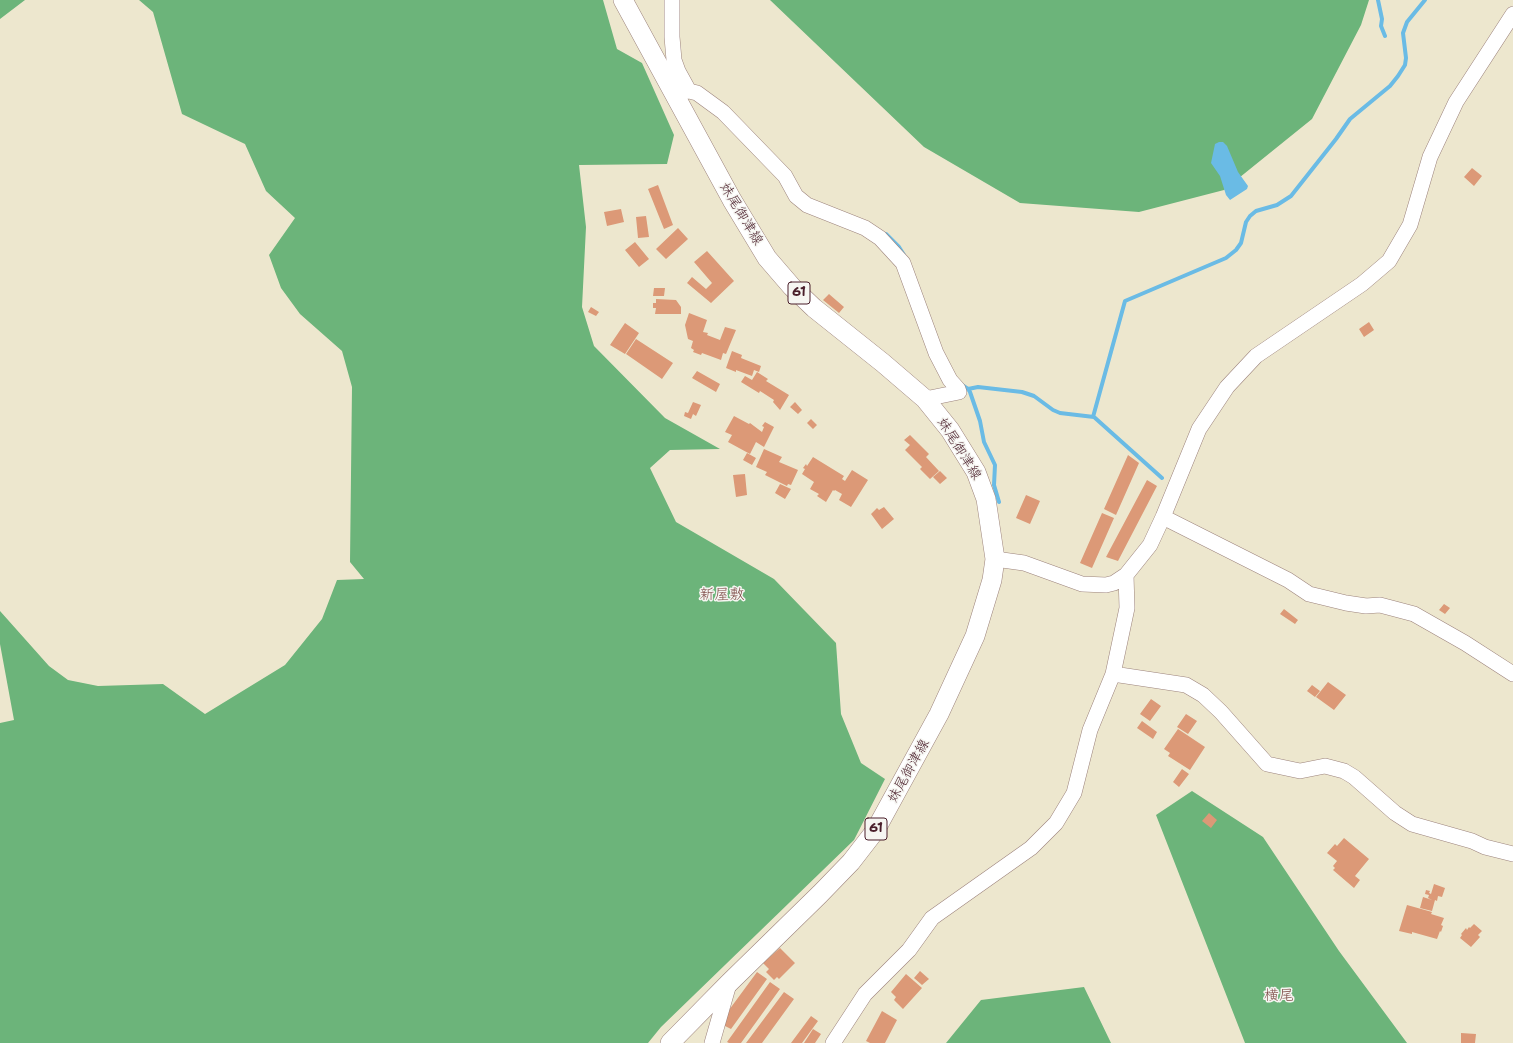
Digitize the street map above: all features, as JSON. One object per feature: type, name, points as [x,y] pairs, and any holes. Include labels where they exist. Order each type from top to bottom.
[{"type":"main road","name":"妹尾御津線","points":[[623,0],[681,92],[732,200],[767,258],[792,287],[814,308],[883,363],[925,399],[950,430],[976,472],[986,499],[995,559],[992,580],[975,636],[939,714],[875,831],[851,862],[826,889],[729,983],[670,1043]]},
{"type":"street","points":[[672,0],[672,37],[674,60],[678,71],[681,92],[697,93],[723,112],[785,176],[796,196],[801,201],[807,205],[865,228],[880,238],[903,263],[936,353],[950,380],[959,392],[925,399]]},
{"type":"street","points":[[995,559],[1024,563],[1082,584],[1106,585],[1114,583],[1126,575],[1150,545],[1200,429],[1226,387],[1256,356],[1362,284],[1389,261],[1410,225],[1430,157],[1456,102],[1513,14]]},
{"type":"street","points":[[1163,516],[1288,580],[1309,594],[1346,603],[1366,606],[1380,605],[1414,614],[1465,643],[1513,674]]},
{"type":"street","points":[[833,1043],[865,994],[909,950],[932,918],[1031,848],[1056,823],[1074,794],[1090,730],[1113,674],[1127,608],[1126,575]]},
{"type":"street","points":[[1113,674],[1186,685],[1203,695],[1221,712],[1267,764],[1300,771],[1325,766],[1344,771],[1354,777],[1395,813],[1412,824],[1472,841],[1485,847],[1513,854]]},
{"type":"street","points":[[712,1043],[729,983]]},
{"type":"green space","points":[[0,0],[25,0],[0,19]]},
{"type":"green space","points":[[139,0],[603,0],[617,49],[642,63],[674,135],[667,164],[579,165],[586,227],[582,307],[594,346],[665,418],[720,449],[670,450],[650,468],[676,522],[774,579],[836,643],[841,714],[861,763],[885,779],[854,840],[661,1027],[648,1043],[0,1043],[0,723],[14,720],[0,644],[0,611],[49,666],[68,680],[98,686],[163,684],[205,714],[285,665],[322,619],[337,580],[364,579],[350,562],[352,387],[342,351],[300,314],[281,288],[269,255],[295,218],[266,191],[245,144],[182,114],[153,12]]},
{"type":"green space","points":[[770,0],[1369,0],[1361,25],[1312,119],[1224,190],[1139,212],[1020,203],[924,147]]},
{"type":"green space","points":[[1192,791],[1263,837],[1339,951],[1407,1043],[1245,1043],[1156,815]]},
{"type":"green space","points":[[1084,987],[1111,1043],[946,1043],[981,1000]]},
{"type":"water","points":[[1223,142],[1227,146],[1238,172],[1248,186],[1247,189],[1230,200],[1226,195],[1220,176],[1211,163],[1215,144]]},
{"type":"building","points":[[1472,168],[1482,176],[1474,186],[1464,177]]},
{"type":"building","points":[[658,185],[673,225],[664,229],[648,189]]},
{"type":"building","points":[[621,209],[624,222],[607,226],[604,212]]},
{"type":"building","points":[[646,216],[649,237],[638,238],[636,217]]},
{"type":"building","points":[[678,228],[688,239],[666,259],[656,249]]},
{"type":"building","points":[[635,242],[649,259],[639,267],[625,250]]},
{"type":"building","points":[[707,251],[734,281],[711,303],[687,283],[692,277],[706,289],[712,283],[694,262]]},
{"type":"building","points":[[654,288],[665,288],[664,296],[653,296]]},
{"type":"building","points":[[829,294],[844,307],[839,313],[823,300]]},
{"type":"building","points":[[656,299],[676,300],[681,307],[681,314],[655,314],[656,308],[653,308],[653,303],[656,303]]},
{"type":"building","points":[[591,307],[599,312],[596,316],[588,312]]},
{"type":"building","points":[[689,313],[707,320],[703,332],[708,333],[707,335],[720,340],[725,327],[736,330],[726,354],[723,353],[721,360],[702,353],[701,355],[693,352],[694,350],[691,348],[693,341],[688,339],[685,325]]},
{"type":"building","points":[[1369,322],[1374,330],[1364,337],[1359,329]]},
{"type":"building","points":[[625,323],[639,333],[625,354],[610,345]]},
{"type":"building","points":[[636,339],[673,363],[662,379],[626,354]]},
{"type":"building","points":[[732,351],[742,355],[741,358],[761,366],[759,372],[754,370],[752,376],[726,368]]},
{"type":"building","points":[[697,371],[720,384],[716,392],[692,378]]},
{"type":"building","points":[[757,372],[768,379],[766,381],[789,395],[780,410],[773,402],[774,400],[741,382],[745,376],[752,380]]},
{"type":"building","points":[[693,402],[701,405],[696,416],[693,414],[691,419],[684,416],[685,412],[688,413]]},
{"type":"building","points":[[795,402],[802,410],[798,414],[790,407]]},
{"type":"building","points":[[734,416],[749,424],[750,423],[762,432],[764,427],[762,426],[765,422],[774,427],[764,447],[756,442],[750,454],[728,442],[732,435],[725,432]]},
{"type":"building","points":[[811,419],[817,425],[813,429],[807,423]]},
{"type":"building","points":[[910,435],[929,454],[926,457],[939,471],[930,479],[920,469],[922,467],[905,450],[910,445],[904,440]]},
{"type":"building","points":[[764,449],[782,457],[779,462],[798,470],[791,485],[788,484],[787,486],[765,475],[767,472],[756,467]]},
{"type":"building","points":[[747,453],[756,458],[752,465],[743,460]]},
{"type":"building","points":[[1128,455],[1139,463],[1116,515],[1104,509]]},
{"type":"building","points":[[813,457],[844,476],[842,479],[845,481],[852,470],[868,480],[851,507],[839,500],[842,494],[835,490],[833,490],[826,502],[817,496],[819,494],[810,489],[814,482],[802,474],[805,469],[803,468],[806,464],[807,466]]},
{"type":"building","points":[[940,471],[947,478],[940,484],[933,477]]},
{"type":"building","points":[[745,474],[747,495],[736,497],[733,475]]},
{"type":"building","points":[[1147,480],[1157,486],[1118,561],[1106,557]]},
{"type":"building","points":[[780,484],[791,489],[785,499],[775,493]]},
{"type":"building","points":[[1026,495],[1040,501],[1030,524],[1016,518]]},
{"type":"building","points":[[884,507],[894,519],[882,529],[871,514],[877,508],[879,510]]},
{"type":"building","points":[[1102,513],[1114,518],[1092,568],[1080,563]]},
{"type":"building","points":[[1444,604],[1450,608],[1445,614],[1439,610]]},
{"type":"building","points":[[1284,609],[1298,620],[1295,624],[1280,614]]},
{"type":"building","points":[[1328,682],[1346,695],[1334,710],[1316,697]]},
{"type":"building","points":[[1312,685],[1320,691],[1315,697],[1307,691]]},
{"type":"building","points":[[1151,699],[1161,706],[1150,721],[1140,714]]},
{"type":"building","points":[[1186,714],[1197,721],[1188,734],[1177,727]]},
{"type":"building","points":[[1142,721],[1157,732],[1153,739],[1137,728]]},
{"type":"building","points":[[1178,729],[1205,747],[1190,770],[1168,756],[1170,753],[1164,749]]},
{"type":"building","points":[[1182,769],[1189,774],[1179,787],[1173,782]]},
{"type":"building","points":[[1209,813],[1217,820],[1211,828],[1202,821]]},
{"type":"building","points":[[1344,838],[1369,859],[1355,876],[1360,880],[1354,888],[1333,870],[1335,868],[1333,866],[1337,861],[1327,853],[1335,844],[1337,846]]},
{"type":"building","points":[[1434,884],[1445,888],[1442,897],[1438,896],[1437,901],[1435,900],[1432,911],[1420,908],[1423,897],[1432,900],[1428,898],[1429,895],[1425,894],[1426,890],[1430,891],[1429,893],[1431,894]]},
{"type":"building","points":[[1407,905],[1432,912],[1431,914],[1444,918],[1441,925],[1443,926],[1441,932],[1440,931],[1437,939],[1412,932],[1412,934],[1399,931]]},
{"type":"building","points":[[1474,924],[1482,931],[1478,935],[1480,937],[1471,947],[1460,938],[1462,935],[1461,934],[1466,928],[1467,930]]},
{"type":"building","points":[[780,948],[795,963],[779,979],[777,977],[774,980],[766,972],[769,969],[763,963]]},
{"type":"building","points":[[920,971],[929,979],[922,985],[914,978]]},
{"type":"building","points":[[757,972],[767,979],[731,1029],[723,1025],[729,1010]]},
{"type":"building","points":[[906,974],[922,988],[903,1009],[894,1000],[896,997],[891,992]]},
{"type":"building","points":[[770,982],[780,989],[741,1043],[727,1042]]},
{"type":"building","points":[[784,992],[794,999],[762,1043],[746,1043]]},
{"type":"building","points":[[882,1011],[897,1020],[885,1043],[870,1043],[866,1041]]},
{"type":"building","points":[[811,1016],[818,1021],[802,1043],[791,1043]]},
{"type":"building","points":[[813,1029],[821,1034],[815,1043],[804,1043]]},
{"type":"building","points":[[1461,1033],[1476,1034],[1475,1043],[1461,1043]]},
{"type":"waterway","points":[[1378,0],[1382,19],[1381,26],[1385,36]]},
{"type":"waterway","points":[[1093,417],[1125,301],[1226,258],[1236,250],[1241,243],[1246,222],[1250,216],[1256,211],[1277,205],[1291,196],[1350,119],[1390,86],[1398,76],[1405,65],[1406,58],[1403,33],[1407,22],[1425,0]]},
{"type":"waterway","points":[[886,234],[899,247],[904,255]]},
{"type":"waterway","points":[[962,385],[970,392],[980,421],[984,442],[995,465],[994,485],[999,502]]},
{"type":"waterway","points":[[968,389],[978,387],[1022,392],[1034,396],[1053,410],[1060,413],[1094,417],[1162,478]]},
{"type":"district","name":"新屋敷","points":[[722,595]]},
{"type":"district","name":"横尾","points":[[1279,996]]}]
